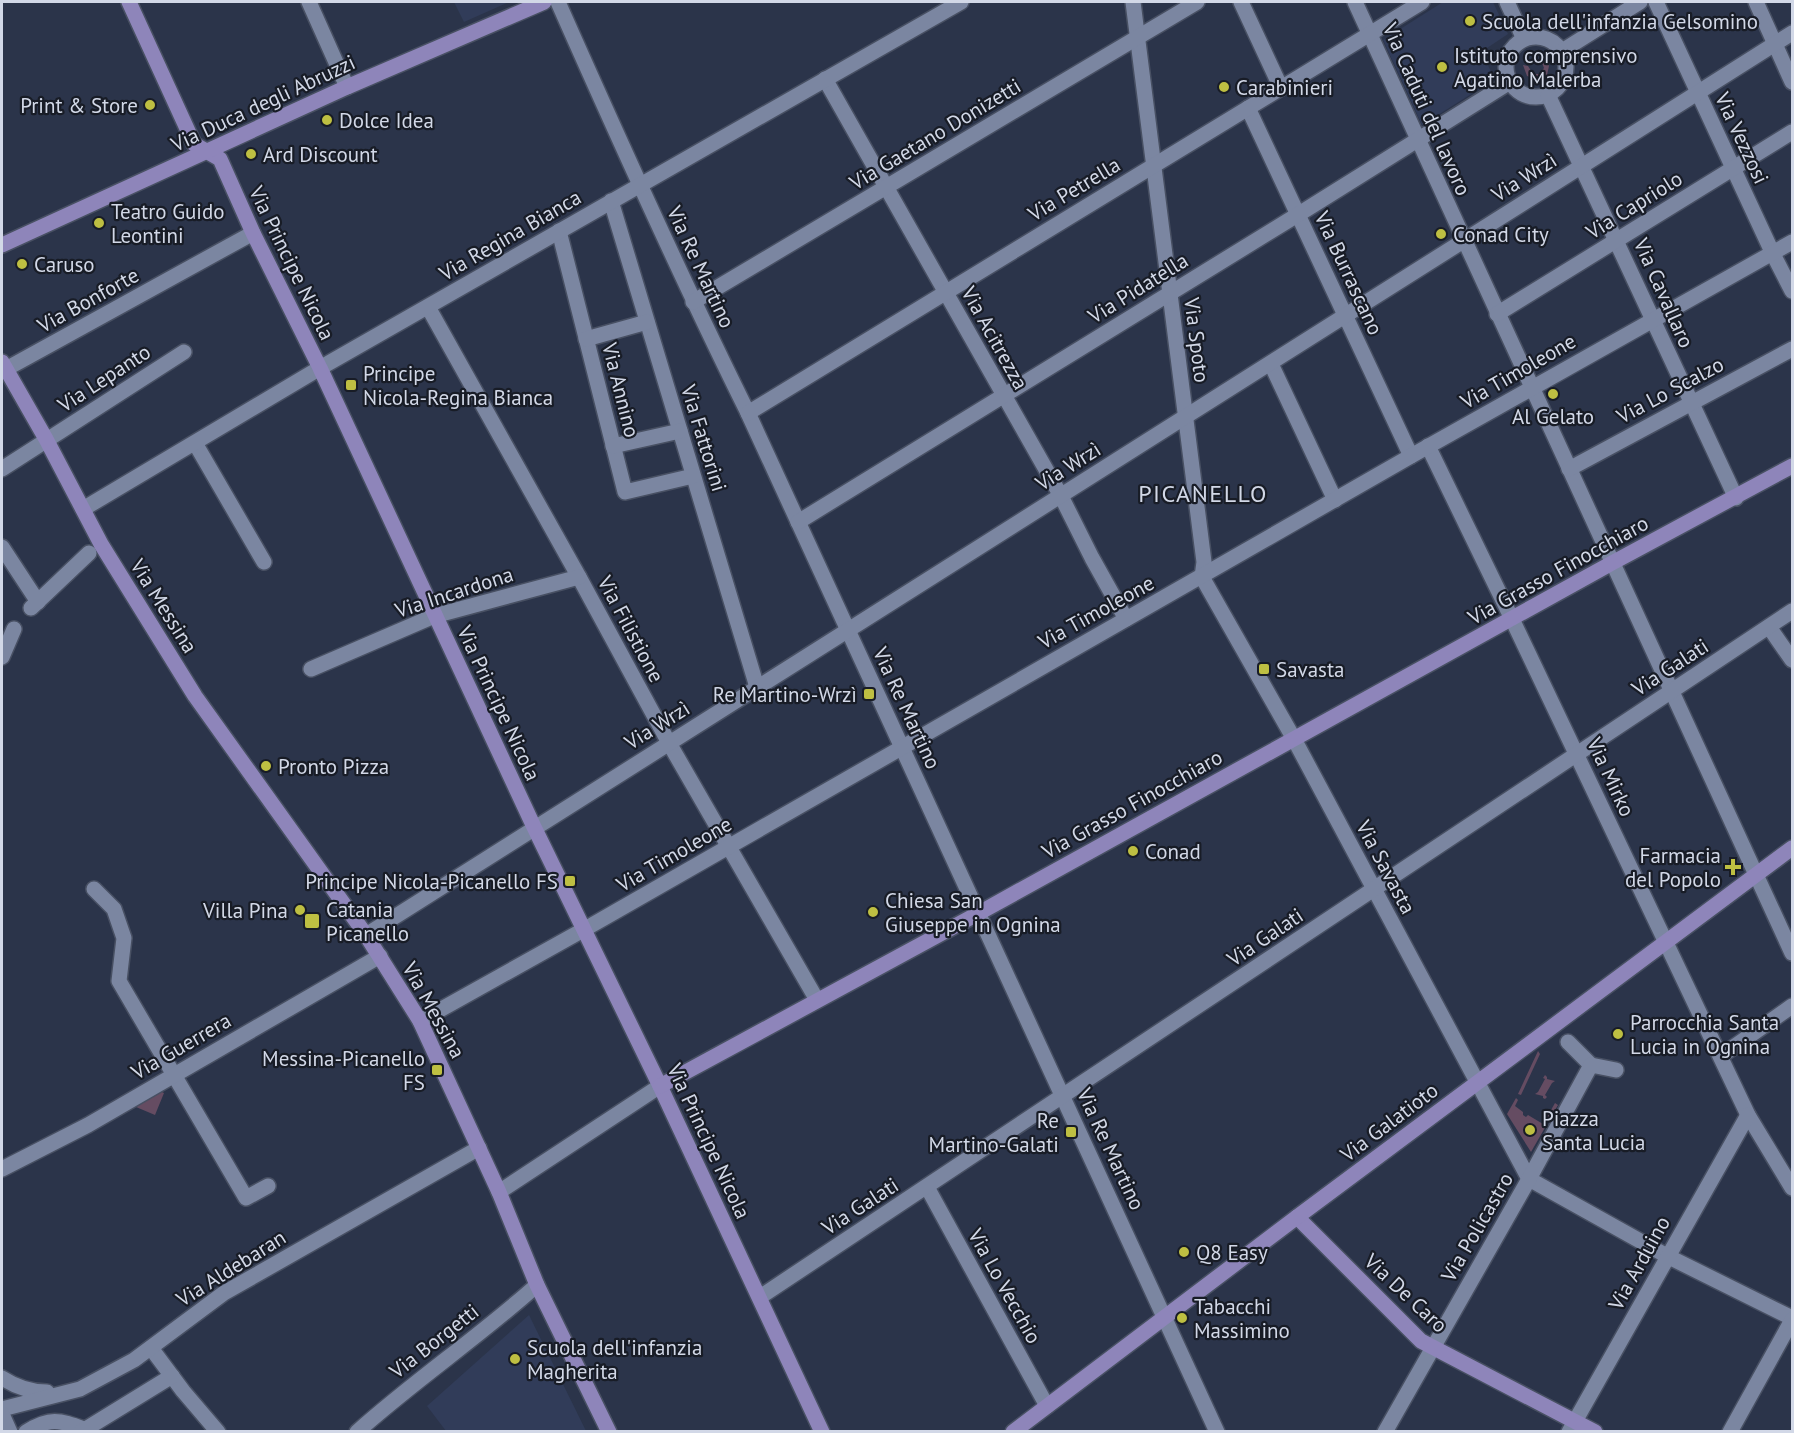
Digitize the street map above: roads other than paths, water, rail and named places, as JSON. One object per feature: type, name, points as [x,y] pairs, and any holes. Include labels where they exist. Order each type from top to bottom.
[{"type":"main road","name":"Via Principe Nicola","points":[[129,2],[194,144],[220,159],[320,368],[434,616],[660,1086],[822,1431]]},
{"type":"main road","name":"Via Duca degli Abruzzi","points":[[2,245],[347,87],[544,2]]},
{"type":"main road","name":"Via Messina","points":[[4,366],[101,544],[195,696],[366,935],[420,1021],[499,1192],[537,1285],[609,1431]]},
{"type":"main road","name":"Via Grasso Finocchiaro","points":[[660,1086],[1792,466]]},
{"type":"main road","name":"Via Galatioto","points":[[1013,1431],[1297,1216],[1666,944],[1792,848]]},
{"type":"main road","name":"Via De Caro","points":[[1297,1216],[1421,1341],[1572,1426],[1595,1431]]},
{"type":"street","points":[[309,2],[347,87]]},
{"type":"street","name":"Via Re Martino","points":[[558,2],[639,185],[748,413],[1217,1431]]},
{"type":"street","name":"Via Regina Bianca","points":[[83,509],[320,368],[961,2]]},
{"type":"street","name":"Via Spoto","points":[[1133,2],[1204,562],[1202,577]]},
{"type":"street","name":"Via Gaetano Donizetti","points":[[693,302],[1197,2]]},
{"type":"street","points":[[1241,2],[1281,88]]},
{"type":"street","name":"Via Caduti del lavoro","points":[[1354,2],[1792,953]]},
{"type":"street","name":"Via Petrella","points":[[748,413],[1422,2]]},
{"type":"street","points":[[1507,2],[1521,33],[1518,42],[1509,54],[1505,85],[1531,97],[1551,100],[1566,72],[1565,57],[1568,47],[1640,2]]},
{"type":"street","name":"Via Vezzosi","points":[[1656,2],[1792,291]]},
{"type":"street","points":[[1756,2],[1792,82]]},
{"type":"street","points":[[1521,33],[1541,36],[1568,47]]},
{"type":"street","name":"Via Wrzì","points":[[366,935],[1792,33]]},
{"type":"street","name":"Via Acitrezza","points":[[825,79],[1060,496],[1126,618]]},
{"type":"street","name":"Via Pidatella","points":[[798,522],[1505,85]]},
{"type":"street","name":"Via Cavallaro","points":[[1551,100],[1737,498]]},
{"type":"street","name":"Via Burrascano","points":[[1248,108],[1411,456]]},
{"type":"street","name":"Via Capriolo","points":[[1497,314],[1792,132]]},
{"type":"street","name":"Via Fattorini","points":[[611,201],[757,687]]},
{"type":"street","name":"Via Annino","points":[[559,231],[625,492],[693,476]]},
{"type":"street","name":"Via Bonforte","points":[[4,366],[253,232]]},
{"type":"street","name":"Via Timoleone","points":[[420,1021],[585,929],[1126,618],[1202,577],[1531,387],[1792,242]]},
{"type":"street","name":"Via Filistione","points":[[428,308],[669,743],[817,1000]]},
{"type":"street","points":[[586,339],[647,322]]},
{"type":"street","name":"Via Lo Scalzo","points":[[1569,469],[1792,348]]},
{"type":"street","name":"Via Lepanto","points":[[2,470],[184,352]]},
{"type":"street","points":[[1271,364],[1335,500]]},
{"type":"street","points":[[613,446],[680,430]]},
{"type":"street","points":[[195,443],[264,562]]},
{"type":"street","name":"Via Mirko","points":[[1428,446],[1748,1116],[1792,1188]]},
{"type":"street","points":[[2,547],[32,607]]},
{"type":"street","points":[[2,657],[15,627],[32,607],[89,553]]},
{"type":"street","name":"Via Incardona","points":[[311,669],[434,616],[579,577]]},
{"type":"street","name":"Via Savasta","points":[[1202,577],[1294,739],[1529,1179]]},
{"type":"street","name":"Via Galati","points":[[760,1297],[1792,611]]},
{"type":"street","points":[[1769,627],[1792,660]]},
{"type":"street","points":[[94,890],[114,909],[124,938],[119,981],[246,1198],[268,1186]]},
{"type":"street","name":"Via Guerrera","points":[[2,1169],[88,1125],[380,956]]},
{"type":"street","points":[[1721,1056],[1792,1006]]},
{"type":"street","points":[[1568,1042],[1591,1065],[1616,1070]]},
{"type":"street","name":"Via Policastro","points":[[1385,1431],[1529,1179],[1591,1065]]},
{"type":"street","name":"Via Grasso Finocchiaro","points":[[499,1192],[660,1086]]},
{"type":"street","name":"Via Arduino","points":[[1572,1426],[1748,1116]]},
{"type":"street","name":"Via Aldebaran","points":[[2,1409],[80,1389],[134,1360],[224,1293],[479,1148]]},
{"type":"street","points":[[1529,1179],[1667,1256],[1792,1319],[1730,1431]]},
{"type":"street","name":"Via Lo Vecchio","points":[[927,1187],[1047,1406]]},
{"type":"street","name":"Via Borgetti","points":[[357,1431],[537,1285]]},
{"type":"street","points":[[152,1348],[218,1431]]},
{"type":"street","points":[[26,1431],[54,1420],[83,1430],[172,1376]]},
{"type":"street","points":[[2,1378],[16,1387],[34,1392],[80,1389]]},
{"type":"street","points":[[2,1414],[10,1431]]},
{"type":"place","name":"Scuola dell'infanzia Gelsomino","points":[[1470,21]]},
{"type":"place","name":"Istituto comprensivo Agatino Malerba","points":[[1442,67]]},
{"type":"place","name":"Carabinieri","points":[[1224,87]]},
{"type":"place","name":"Print & Store","points":[[150,105]]},
{"type":"place","name":"Dolce Idea","points":[[327,120]]},
{"type":"place","name":"Ard Discount","points":[[251,154]]},
{"type":"place","name":"Teatro Guido Leontini","points":[[99,223]]},
{"type":"place","name":"Conad City","points":[[1441,234]]},
{"type":"place","name":"Caruso","points":[[22,264]]},
{"type":"place","name":"Principe Nicola-Regina Bianca","points":[[351,385]]},
{"type":"place","name":"Al Gelato","points":[[1553,394]]},
{"type":"place","name":"Savasta","points":[[1264,669]]},
{"type":"place","name":"Re Martino-Wrzì","points":[[869,694]]},
{"type":"place","name":"Pronto Pizza","points":[[266,766]]},
{"type":"place","name":"Conad","points":[[1133,851]]},
{"type":"place","name":"Farmacia del Popolo","points":[[1733,867]]},
{"type":"place","name":"Principe Nicola-Picanello FS","points":[[570,881]]},
{"type":"place","name":"Villa Pina","points":[[300,910]]},
{"type":"place","name":"Chiesa San Giuseppe in Ognina","points":[[873,912]]},
{"type":"place","name":"Catania Picanello","points":[[312,921]]},
{"type":"place","name":"Parrocchia Santa Lucia in Ognina","points":[[1618,1034]]},
{"type":"place","name":"Messina-Picanello FS","points":[[437,1070]]},
{"type":"place","name":"Piazza Santa Lucia","points":[[1530,1130]]},
{"type":"place","name":"Re Martino-Galati","points":[[1071,1132]]},
{"type":"place","name":"Q8 Easy","points":[[1184,1252]]},
{"type":"place","name":"Tabacchi Massimino","points":[[1182,1318]]},
{"type":"place","name":"Scuola dell'infanzia Magherita","points":[[515,1359]]},
{"type":"district","name":"PICANELLO","points":[[1203,493]]}]
